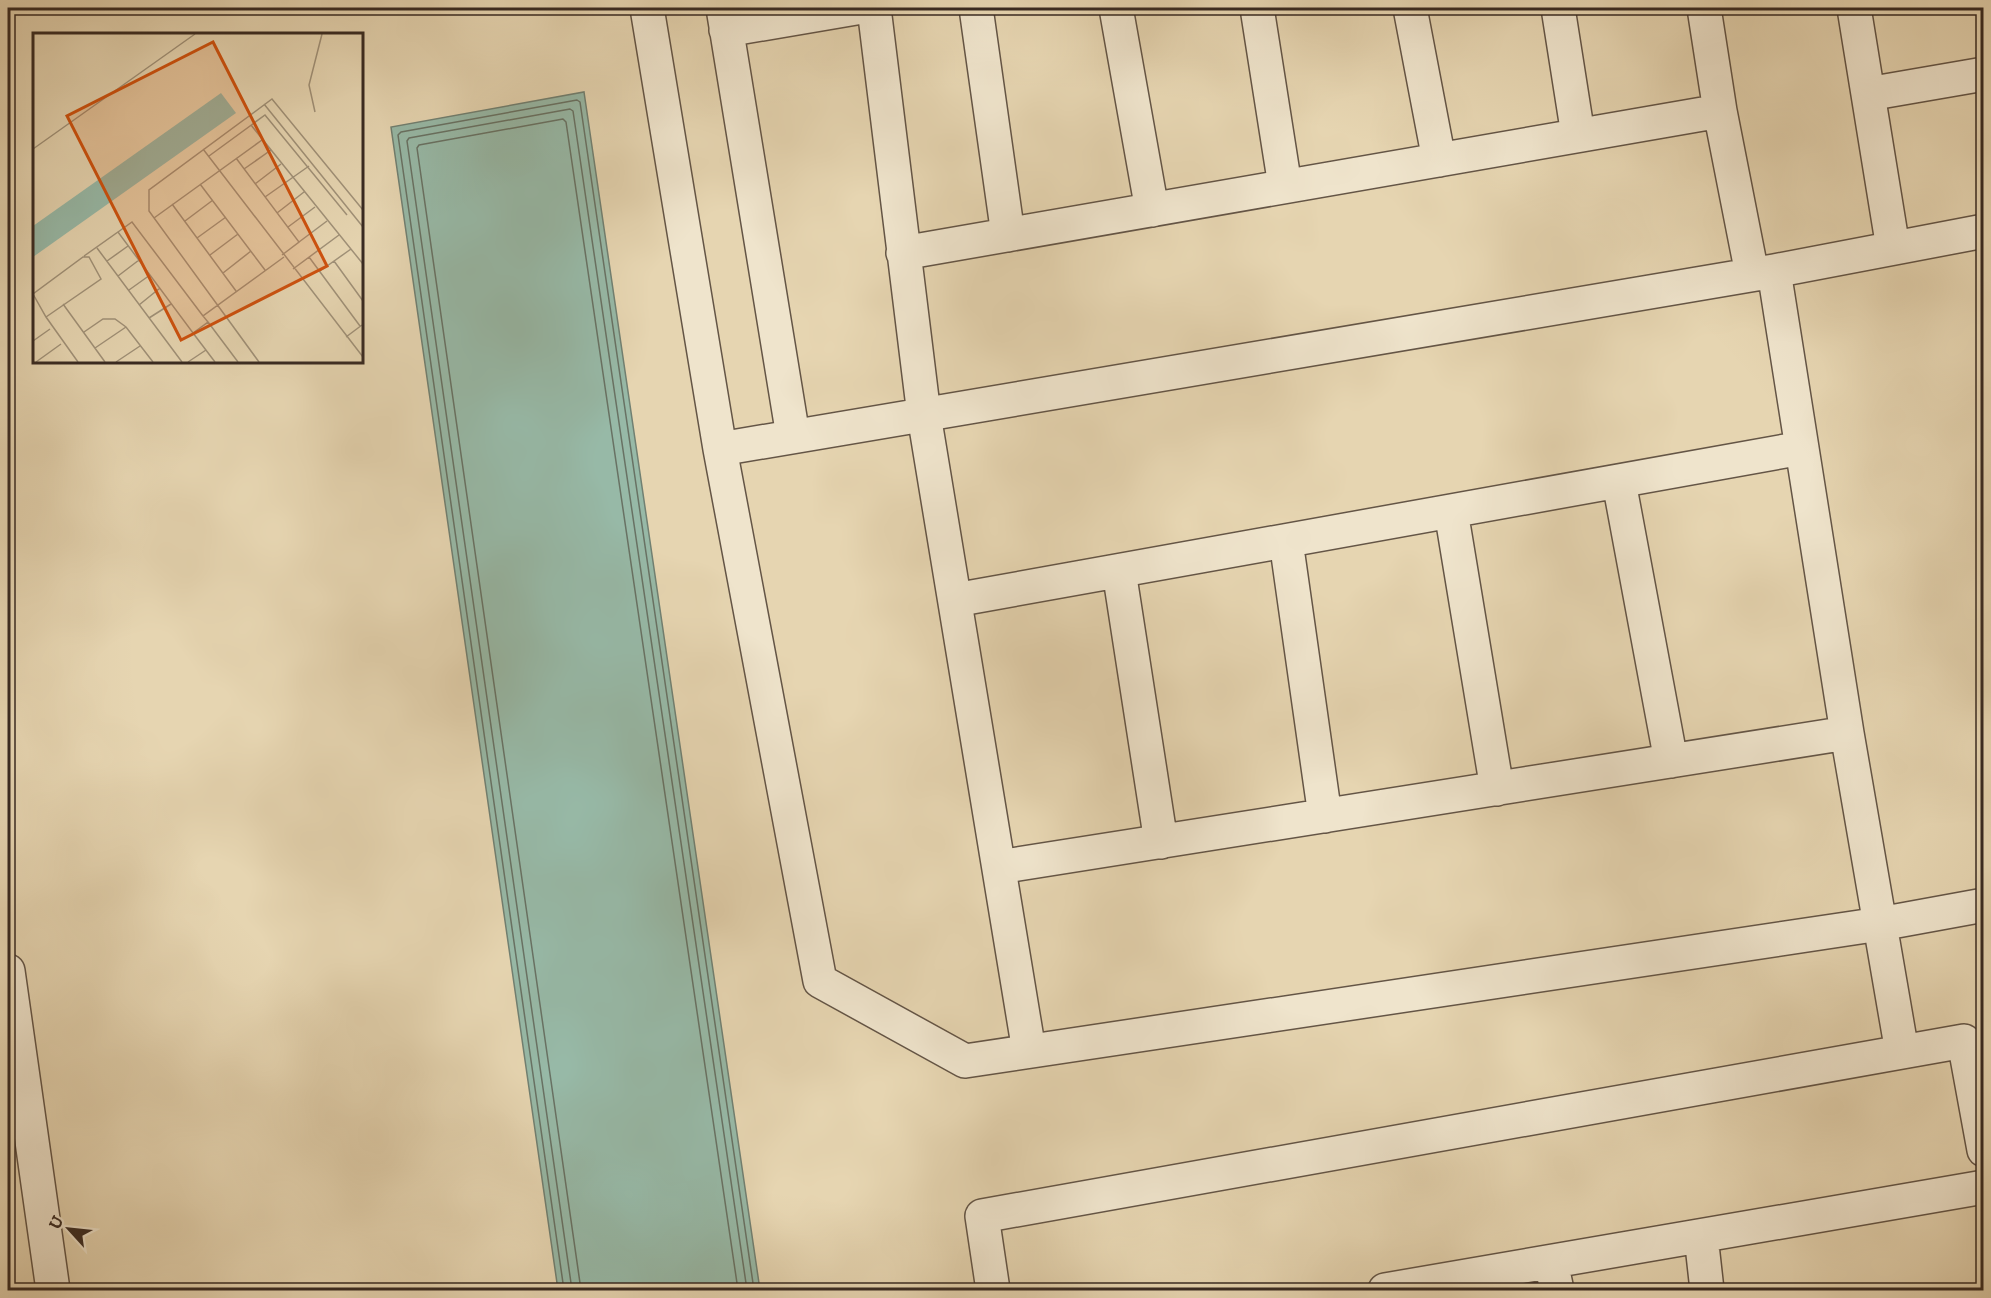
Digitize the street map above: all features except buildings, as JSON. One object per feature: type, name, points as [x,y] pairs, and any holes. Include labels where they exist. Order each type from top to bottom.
[{"type":"street","points":[[647,8],[720,449],[820,981],[965,1061],[1880,924],[1983,905]]},
{"type":"street","points":[[793,436],[725,19],[856,8]]},
{"type":"street","points":[[874,8],[924,414],[1029,1051]]},
{"type":"street","points":[[976,8],[1008,235]]},
{"type":"street","points":[[1116,8],[1152,210]]},
{"type":"street","points":[[1257,8],[1285,186]]},
{"type":"street","points":[[1410,8],[1438,160]]},
{"type":"street","points":[[1558,8],[1578,135]]},
{"type":"street","points":[[1704,8],[1720,111],[1763,273],[1802,448],[1846,734],[1902,1052]]},
{"type":"street","points":[[1854,8],[1893,248]]},
{"type":"street","points":[[1868,94],[1983,74]]},
{"type":"street","points":[[903,254],[1720,111]]},
{"type":"street","points":[[720,449],[1763,273],[1983,231]]},
{"type":"street","points":[[955,600],[1802,448]]},
{"type":"street","points":[[1619,482],[1671,761]]},
{"type":"street","points":[[1450,511],[1497,789]]},
{"type":"street","points":[[1286,541],[1326,816]]},
{"type":"street","points":[[1119,571],[1161,842]]},
{"type":"street","points":[[999,867],[1846,734]]},
{"type":"street","points":[[8,971],[53,1290]]},
{"type":"street","points":[[993,1290],[981,1216],[1974,1039],[1983,1150]]},
{"type":"street","points":[[1385,1290],[1554,1276],[1701,1236],[1983,1187]]},
{"type":"street","points":[[1701,1236],[1707,1290]]},
{"type":"water","points":[[584,92],[760,1290],[558,1290],[391,127]]}]
